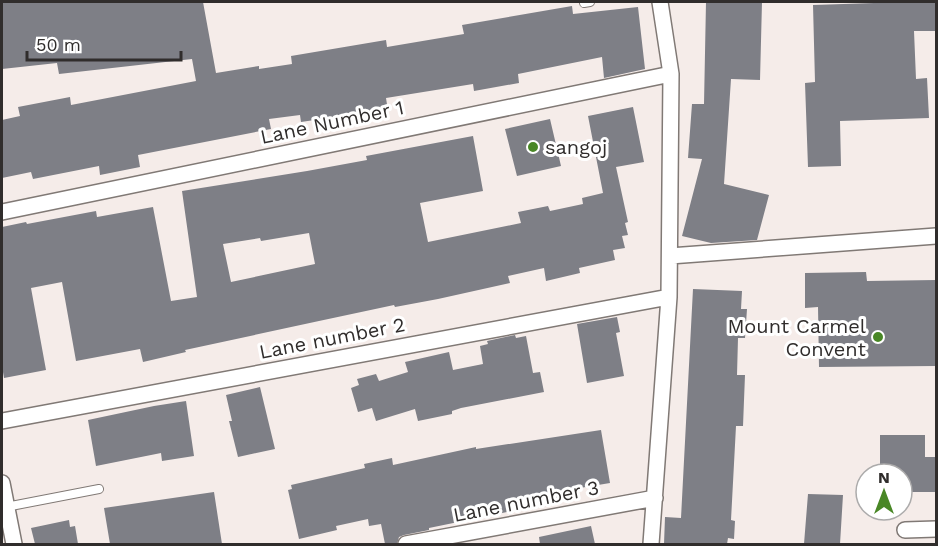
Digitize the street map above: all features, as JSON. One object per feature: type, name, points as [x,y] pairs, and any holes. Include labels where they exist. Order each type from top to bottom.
[{"type":"street","points":[[651,544],[670,256],[670,74],[660,2]]},
{"type":"street","name":"Lane Number 1","points":[[2,212],[670,74]]},
{"type":"street","points":[[670,256],[936,236]]},
{"type":"street","name":"Lane number 2","points":[[2,421],[669,297]]},
{"type":"street","points":[[2,483],[14,544]]},
{"type":"street","name":"Lane number 3","points":[[406,544],[655,498]]},
{"type":"street","points":[[905,530],[936,529]]},
{"type":"lane","points":[[6,507],[99,489]]},
{"type":"building","points":[[2,2],[203,2],[216,73],[259,66],[259,69],[292,64],[291,56],[386,40],[387,47],[464,34],[462,25],[572,6],[573,14],[638,7],[645,69],[604,78],[602,57],[518,74],[519,83],[474,91],[473,84],[386,98],[388,111],[348,118],[348,115],[301,122],[300,115],[269,119],[271,129],[138,155],[140,167],[100,175],[99,166],[33,179],[31,172],[2,178],[2,120],[20,116],[18,107],[70,97],[71,105],[196,81],[192,59],[59,74],[57,63],[2,69]]},
{"type":"building","points":[[706,2],[762,2],[760,80],[731,79],[724,184],[769,195],[757,240],[711,243],[682,236],[702,159],[688,158],[692,104],[704,104]]},
{"type":"building","points":[[936,2],[936,31],[914,31],[916,79],[927,78],[929,118],[840,121],[841,166],[808,167],[805,83],[815,82],[813,5]]},
{"type":"building","points":[[633,107],[644,162],[616,167],[628,222],[625,223],[628,235],[622,236],[625,248],[613,250],[615,260],[579,268],[580,273],[546,281],[544,268],[508,276],[510,283],[319,321],[185,350],[186,352],[143,362],[140,349],[76,361],[62,282],[31,288],[46,370],[4,378],[2,366],[2,227],[96,211],[97,217],[153,207],[171,301],[197,297],[182,191],[367,160],[366,156],[473,136],[483,191],[420,203],[428,242],[521,223],[518,212],[548,206],[550,211],[583,204],[582,198],[603,193],[588,116]],"holes":[[[309,233],[315,264],[231,282],[223,244],[260,238],[261,241]]]},
{"type":"building","name":"sangoj","points":[[550,119],[561,166],[517,176],[505,129]]},
{"type":"building","name":"Mount Carmel Convent","points":[[866,272],[867,281],[936,280],[936,366],[819,367],[818,307],[805,308],[805,273]]},
{"type":"building","points":[[693,289],[742,291],[741,309],[747,309],[745,338],[738,338],[737,375],[745,375],[743,426],[736,426],[731,520],[735,521],[734,539],[728,538],[727,544],[664,544],[665,517],[681,518]]},
{"type":"building","points":[[617,317],[620,332],[616,333],[624,376],[587,383],[577,324]]},
{"type":"building","points":[[515,335],[516,338],[526,336],[533,373],[540,372],[544,392],[461,408],[452,411],[452,414],[418,421],[415,409],[376,421],[372,408],[358,412],[351,388],[359,385],[357,379],[376,374],[379,381],[408,372],[405,362],[449,352],[453,370],[483,364],[480,346],[488,344],[487,341]]},
{"type":"building","points":[[260,387],[275,449],[238,457],[229,421],[232,421],[226,395]]},
{"type":"building","points":[[186,401],[194,456],[162,461],[161,453],[96,466],[88,420]]},
{"type":"building","points":[[601,430],[610,483],[556,492],[559,504],[429,528],[429,530],[399,537],[397,544],[385,544],[381,524],[369,526],[368,519],[336,526],[337,530],[299,539],[288,490],[292,489],[291,485],[365,468],[364,464],[392,458],[393,465],[476,447],[476,449]]},
{"type":"building","points":[[880,435],[925,435],[925,457],[936,457],[936,492],[914,492],[914,462],[880,462]]},
{"type":"building","points":[[214,492],[222,544],[110,544],[104,508]]},
{"type":"building","points":[[808,494],[843,495],[840,544],[804,544]]},
{"type":"building","points":[[69,520],[70,527],[75,526],[78,544],[35,544],[31,528]]},
{"type":"building","points":[[591,526],[595,544],[540,544],[539,537]]},
{"type":"place","name":"sangoj","points":[[533,147]]},
{"type":"place","name":"Mount Carmel Convent","points":[[878,337]]}]
